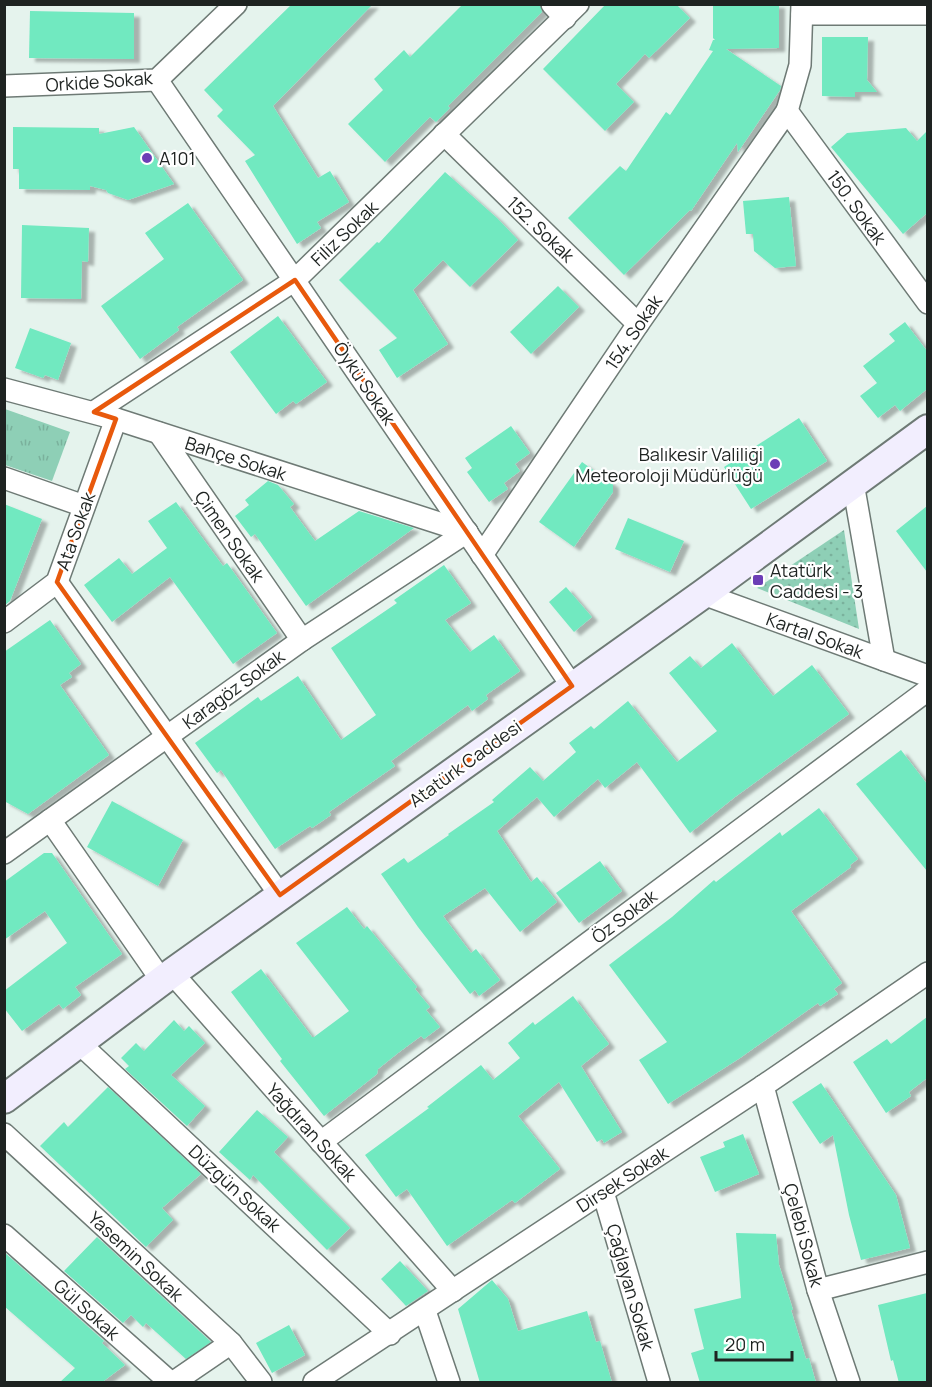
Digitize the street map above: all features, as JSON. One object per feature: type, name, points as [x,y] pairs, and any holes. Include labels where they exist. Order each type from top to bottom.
[{"type":"main road","name":"Atatürk Caddesi","points":[[4,1099],[167,977],[703,594],[927,429]]},
{"type":"street","name":"Orkide Sokak","points":[[4,86],[157,80],[236,4]]},
{"type":"street","name":"Filiz Sokak","points":[[94,412],[295,280],[444,134],[565,9]]},
{"type":"street","points":[[802,9],[896,9],[927,14]]},
{"type":"street","name":"154. Sokak","points":[[482,555],[638,324],[787,111],[800,65],[802,9]]},
{"type":"street","name":"Öykü Sokak","points":[[157,80],[572,686]]},
{"type":"street","name":"150. Sokak","points":[[787,111],[927,303]]},
{"type":"street","name":"152. Sokak","points":[[444,134],[638,324]]},
{"type":"street","name":"Bahçe Sokak","points":[[4,389],[117,419],[466,532]]},
{"type":"street","name":"Ata Sokak","points":[[4,622],[57,582],[117,419]]},
{"type":"street","name":"Çimen Sokak","points":[[159,433],[302,640]]},
{"type":"street","points":[[4,478],[84,506]]},
{"type":"street","points":[[853,483],[884,660]]},
{"type":"street","name":"Karagöz Sokak","points":[[4,853],[302,640],[466,532]]},
{"type":"street","points":[[57,582],[280,895]]},
{"type":"street","name":"Kartal Sokak","points":[[703,594],[927,676]]},
{"type":"street","name":"Öz Sokak","points":[[321,1142],[927,690]]},
{"type":"street","name":"Yağdıran Sokak","points":[[50,820],[167,977],[321,1142],[453,1291]]},
{"type":"street","name":"Dirsek Sokak","points":[[314,1383],[763,1086],[927,973]]},
{"type":"street","name":"Düzgün Sokak","points":[[79,1043],[390,1334]]},
{"type":"street","name":"Çelebi Sokak","points":[[763,1086],[818,1290],[849,1383]]},
{"type":"street","name":"Yasemin Sokak","points":[[4,1134],[231,1343],[261,1383]]},
{"type":"street","name":"Çağlayan Sokak","points":[[603,1192],[659,1383]]},
{"type":"street","name":"Gül Sokak","points":[[4,1235],[172,1383]]},
{"type":"street","points":[[818,1290],[927,1262]]},
{"type":"street","points":[[425,1311],[449,1383]]},
{"type":"street","points":[[172,1383],[231,1343]]},
{"type":"highlighted area","points":[[295,280],[572,686],[280,895],[57,582],[116,419],[94,412]]},
{"type":"green space","points":[[5,409],[70,432],[52,481],[5,465]]},
{"type":"green space","points":[[844,530],[859,629],[757,588]]},
{"type":"building","points":[[292,4],[373,4],[273,106],[318,178],[330,171],[349,202],[317,222],[321,228],[297,244],[245,161],[255,155],[217,116],[223,110],[204,90]]},
{"type":"building","points":[[463,4],[540,4],[542,12],[448,106],[450,108],[436,122],[430,117],[385,162],[348,124],[383,90],[374,79],[404,50],[410,57]]},
{"type":"building","points":[[606,4],[676,4],[690,18],[649,58],[645,54],[616,84],[634,102],[605,131],[543,69]]},
{"type":"building","points":[[713,4],[779,4],[779,48],[726,49],[781,86],[780,90],[738,152],[737,143],[691,211],[624,275],[568,218],[620,166],[626,171],[666,112],[670,115],[713,51],[709,50],[715,40],[713,38]]},
{"type":"building","points":[[30,11],[134,13],[134,59],[29,58]]},
{"type":"building","points":[[822,37],[868,37],[867,80],[877,92],[855,92],[855,97],[822,96]]},
{"type":"building","points":[[13,127],[99,128],[99,134],[134,127],[174,184],[128,200],[90,186],[90,190],[19,189],[19,169],[13,169]]},
{"type":"building","points":[[906,128],[917,141],[927,131],[927,213],[903,234],[831,147],[847,133]]},
{"type":"building","points":[[445,172],[518,240],[470,287],[443,260],[413,290],[448,344],[397,378],[379,350],[397,338],[339,280],[377,242],[379,243]]},
{"type":"building","points":[[789,197],[796,266],[775,268],[754,251],[753,234],[746,234],[743,201]]},
{"type":"building","points":[[188,203],[243,280],[177,327],[179,330],[140,359],[101,306],[164,259],[145,233]]},
{"type":"building","points":[[22,225],[89,228],[88,262],[82,261],[81,299],[21,298]]},
{"type":"building","points":[[558,286],[579,307],[531,354],[510,332]]},
{"type":"building","points":[[278,316],[327,382],[296,404],[293,401],[276,414],[230,352]]},
{"type":"building","points":[[905,322],[927,351],[927,389],[900,411],[895,405],[878,418],[860,396],[877,383],[863,366],[895,341],[889,334]]},
{"type":"building","points":[[30,328],[71,343],[58,380],[45,375],[43,378],[15,368]]},
{"type":"building","name":"Balıkesir Valiliği Meteoroloji Müdürlüğü","points":[[799,418],[827,461],[751,509],[724,467]]},
{"type":"building","points":[[511,426],[530,453],[515,464],[520,471],[504,483],[508,489],[489,502],[467,472],[472,468],[465,458]]},
{"type":"building","points":[[582,462],[613,484],[613,492],[574,547],[539,522]]},
{"type":"building","points":[[268,481],[278,485],[294,504],[290,507],[315,541],[359,511],[414,528],[306,606],[255,534],[251,537],[235,516],[249,505],[245,500]]},
{"type":"building","points":[[176,502],[223,566],[227,563],[277,633],[233,664],[170,577],[112,622],[84,585],[119,558],[132,574],[167,548],[148,521]]},
{"type":"building","points":[[4,504],[42,519],[10,601],[4,606]]},
{"type":"building","points":[[927,506],[927,572],[896,531]]},
{"type":"building","points":[[628,518],[684,541],[670,572],[615,549]]},
{"type":"building","points":[[444,565],[471,603],[445,620],[470,652],[494,635],[520,671],[486,695],[488,699],[472,711],[468,705],[391,761],[395,766],[329,812],[331,815],[275,849],[221,770],[217,773],[195,743],[258,697],[261,701],[298,676],[341,740],[376,715],[331,648],[397,603],[394,600]]},
{"type":"building","points":[[566,587],[592,617],[574,632],[549,602]]},
{"type":"building","points":[[50,620],[81,664],[69,673],[72,677],[60,685],[109,755],[28,814],[4,801],[4,652]]},
{"type":"building","points":[[732,643],[773,696],[812,665],[849,714],[735,797],[690,833],[637,762],[605,788],[598,779],[554,817],[537,797],[497,831],[531,882],[537,877],[557,902],[520,932],[485,888],[443,916],[471,953],[476,949],[500,980],[479,996],[475,990],[470,994],[418,927],[381,874],[404,858],[408,863],[449,835],[494,802],[492,800],[530,767],[543,781],[576,752],[569,743],[591,726],[594,729],[628,701],[677,762],[717,731],[669,673],[690,656],[701,668]]},
{"type":"building","points":[[901,750],[927,784],[927,871],[856,784]]},
{"type":"building","points":[[112,801],[183,840],[158,886],[87,847]]},
{"type":"building","points":[[819,808],[858,859],[850,865],[851,867],[791,911],[842,983],[834,989],[838,994],[820,1006],[818,1003],[740,1058],[668,1104],[639,1060],[667,1042],[609,965],[672,917],[714,880],[716,882],[780,832],[782,836]]},
{"type":"building","points":[[44,853],[52,853],[122,954],[75,987],[81,995],[63,1009],[59,1004],[22,1031],[4,1008],[4,991],[67,943],[45,911],[4,940],[4,882]]},
{"type":"building","points":[[600,861],[622,891],[579,923],[556,893]]},
{"type":"building","points":[[347,907],[364,929],[367,926],[417,987],[415,989],[430,1007],[426,1010],[440,1027],[424,1039],[421,1036],[398,1053],[378,1069],[377,1074],[324,1116],[280,1061],[282,1059],[231,992],[261,969],[314,1037],[349,1011],[296,943]]},
{"type":"building","points":[[573,996],[609,1044],[581,1066],[622,1132],[604,1143],[602,1139],[597,1142],[559,1082],[518,1116],[560,1169],[515,1203],[512,1200],[447,1246],[407,1189],[396,1197],[365,1155],[429,1108],[427,1107],[481,1065],[493,1080],[520,1058],[508,1043],[533,1022],[535,1025]]},
{"type":"building","points":[[927,1017],[927,1078],[909,1092],[911,1096],[886,1113],[853,1062],[887,1039],[891,1044]]},
{"type":"building","points":[[174,1020],[184,1031],[189,1026],[205,1043],[171,1075],[205,1106],[187,1126],[125,1069],[129,1066],[121,1058],[136,1043],[144,1051]]},
{"type":"building","points":[[821,1083],[896,1195],[910,1248],[861,1260],[849,1215],[833,1135],[820,1144],[792,1102]]},
{"type":"building","points":[[108,1087],[201,1174],[162,1208],[173,1220],[146,1247],[40,1146],[64,1122],[68,1127]]},
{"type":"building","points":[[257,1110],[288,1137],[274,1152],[350,1228],[327,1250],[253,1175],[250,1180],[219,1152]]},
{"type":"building","points":[[743,1134],[759,1174],[715,1192],[700,1157],[725,1147],[723,1142]]},
{"type":"building","points":[[736,1233],[776,1234],[779,1265],[793,1310],[791,1310],[816,1383],[700,1383],[691,1353],[704,1349],[694,1309],[741,1298]]},
{"type":"building","points":[[97,1237],[211,1342],[186,1359],[146,1323],[143,1327],[131,1315],[123,1323],[64,1271]]},
{"type":"building","points":[[4,1252],[104,1341],[102,1343],[125,1365],[101,1383],[59,1383],[75,1368],[4,1306]]},
{"type":"building","points":[[400,1261],[428,1291],[406,1306],[381,1279]]},
{"type":"building","points":[[492,1280],[508,1299],[518,1331],[587,1311],[596,1342],[600,1341],[612,1383],[480,1383],[458,1309]]},
{"type":"building","points":[[927,1293],[927,1383],[899,1383],[893,1360],[891,1361],[878,1305]]},
{"type":"building","points":[[289,1325],[305,1355],[272,1373],[256,1343]]},
{"type":"place","name":"A101","points":[[147,158]]},
{"type":"place","name":"Balıkesir Valiliği Meteoroloji Müdürlüğü","points":[[775,464]]},
{"type":"place","name":"Atatürk Caddesi - 3","points":[[758,580]]}]
